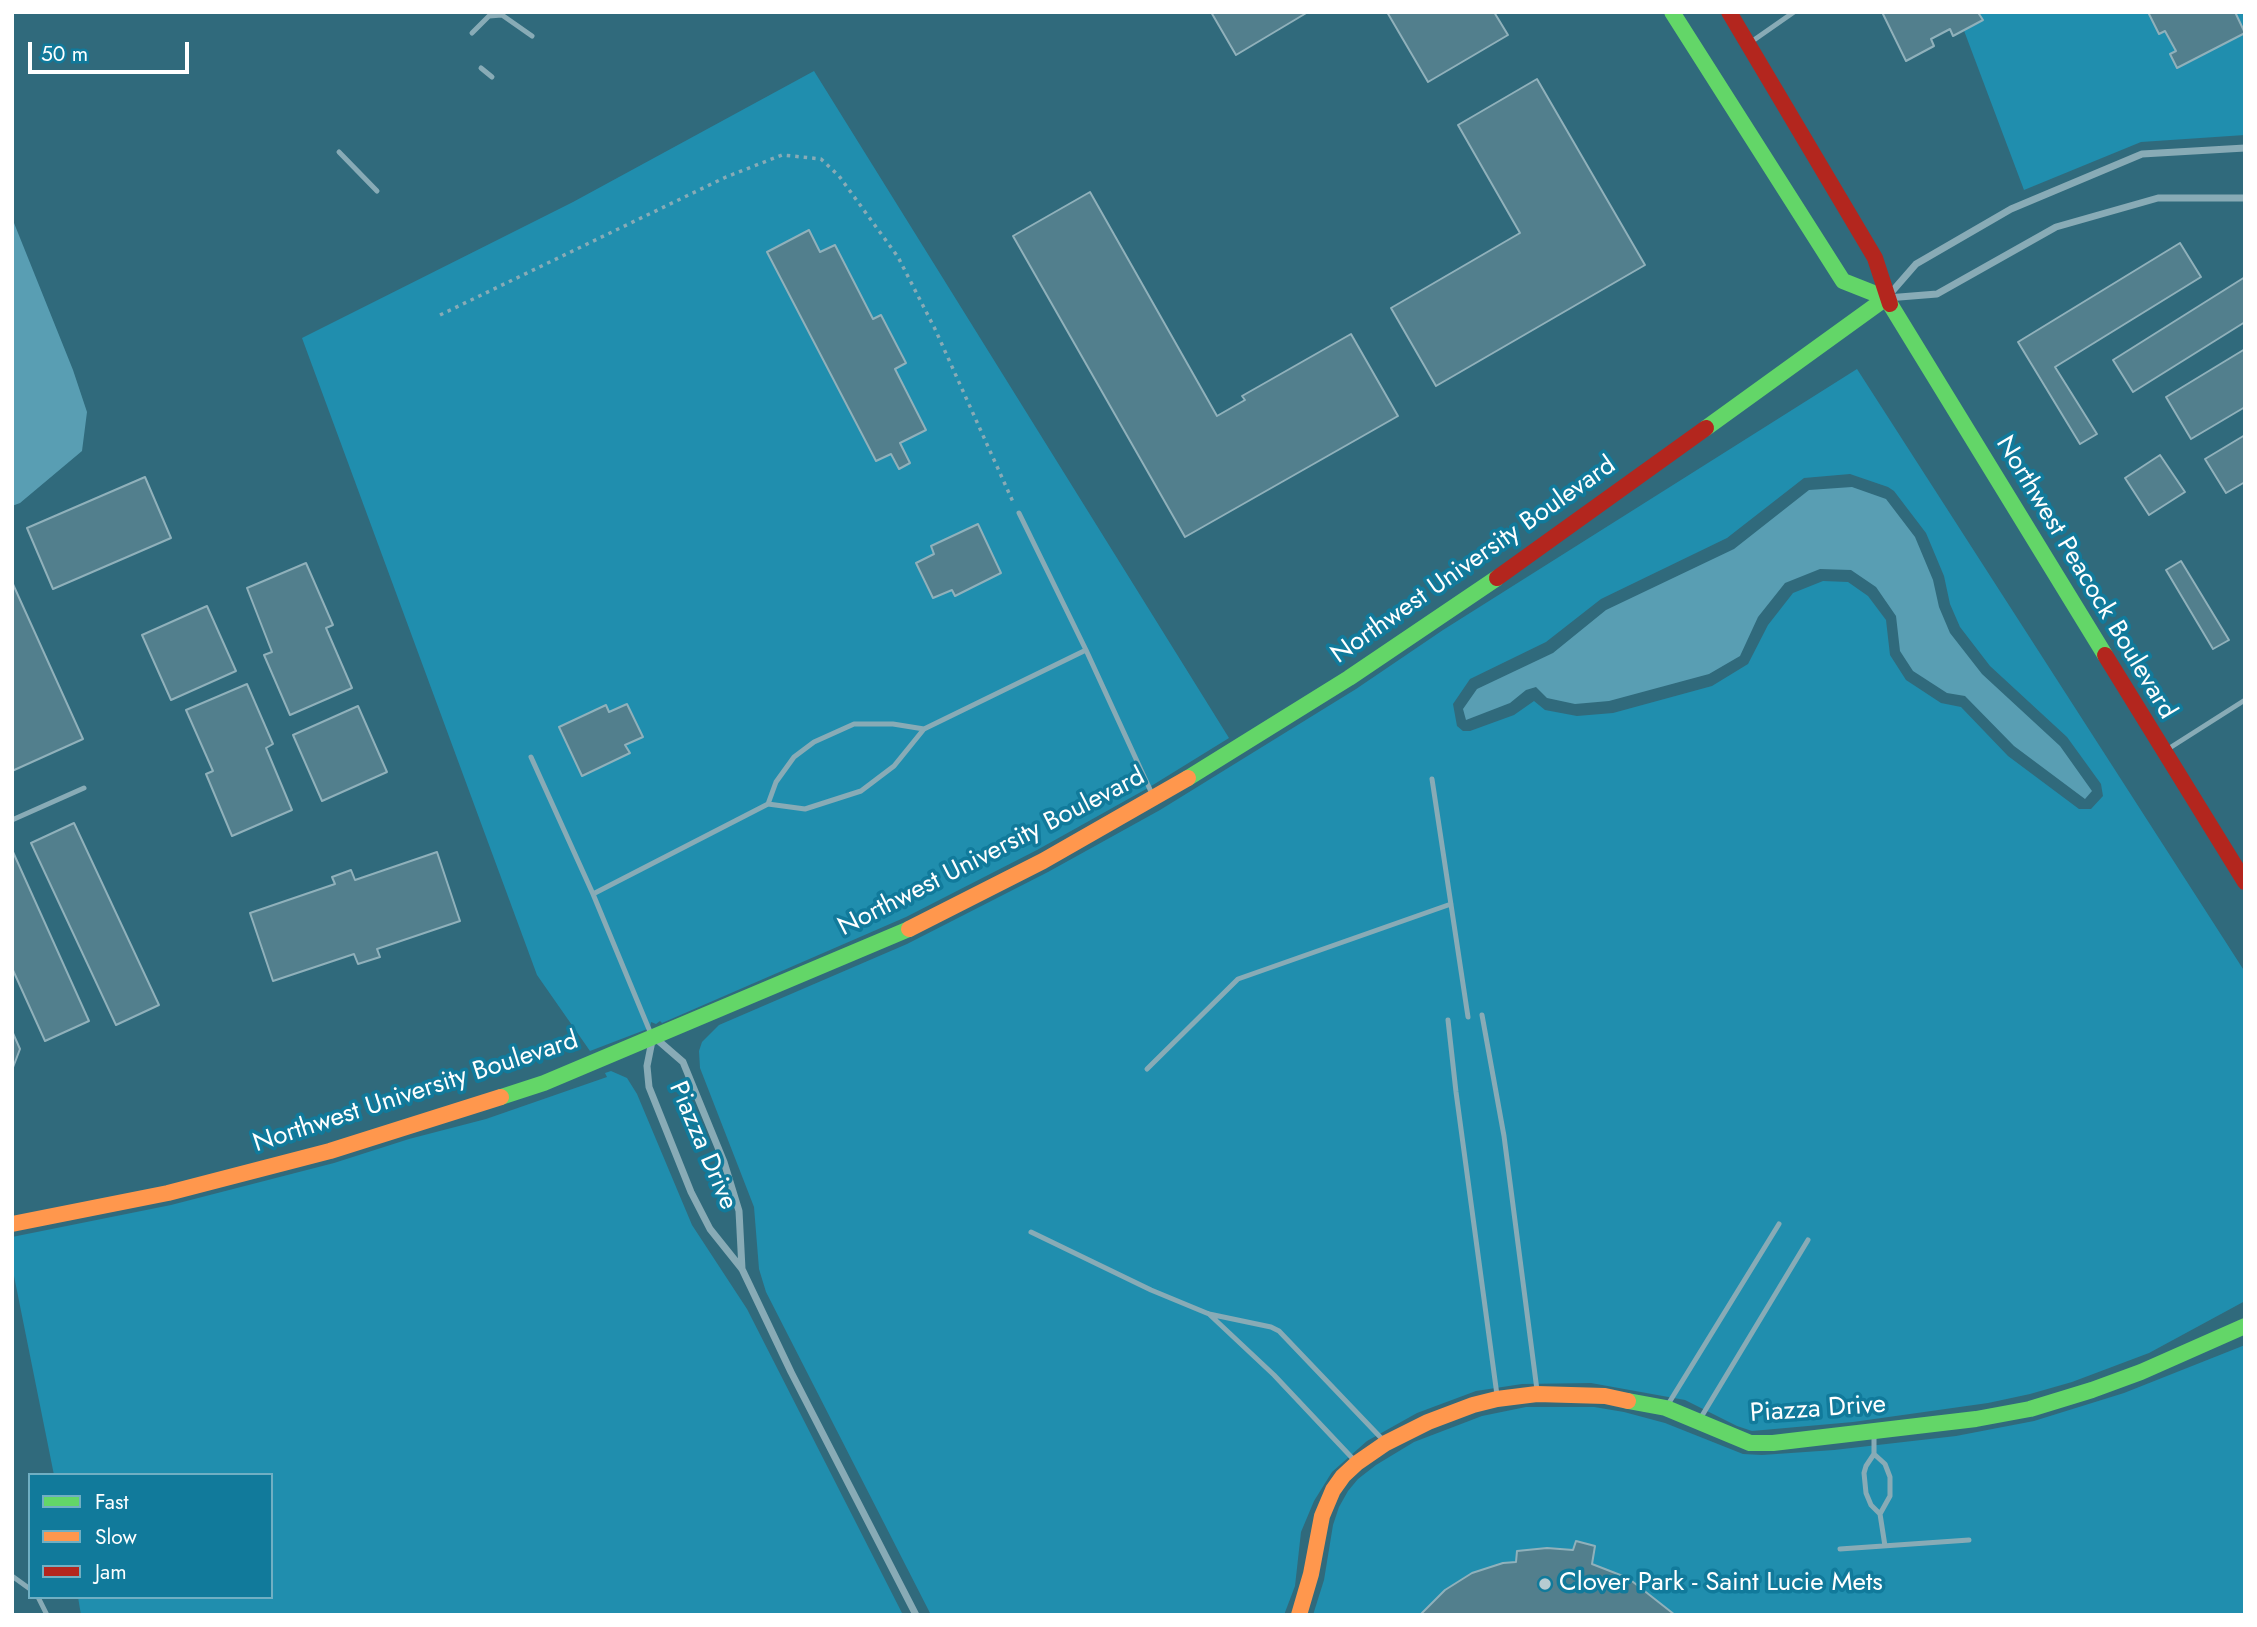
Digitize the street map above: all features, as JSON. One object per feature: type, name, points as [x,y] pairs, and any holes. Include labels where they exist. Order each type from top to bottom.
[{"type":"street","points":[[1672,12],[1843,281],[1886,298],[1937,294],[2056,227],[2158,198],[2245,198]]},
{"type":"street","name":"Northwest Peacock Boulevard","points":[[1729,12],[1875,258],[1886,298],[2245,882]]},
{"type":"street","points":[[1886,298],[1916,264],[2000,216],[2130,159],[2142,154],[2245,148]]},
{"type":"street","name":"Northwest University Boulevard","points":[[12,1224],[168,1192],[330,1151],[544,1083],[913,927],[1154,799],[1349,678],[1519,563],[1886,298]]},
{"type":"street","name":"Piazza Drive","points":[[742,1269],[738,1204],[724,1162],[683,1062],[653,1037],[647,1066],[649,1087],[700,1211],[710,1229],[742,1269],[797,1384],[916,1615]]},
{"type":"street","name":"Piazza Drive","points":[[1299,1615],[1307,1593],[1318,1530],[1327,1503],[1338,1483],[1357,1463],[1386,1443],[1450,1413],[1497,1399],[1537,1394],[1605,1396],[1666,1408],[1750,1443],[1874,1432],[1989,1416],[2061,1400],[2141,1372],[2245,1326]]},
{"type":"lane","points":[[1748,44],[1794,12]]},
{"type":"lane","points":[[472,33],[489,16],[502,15],[532,36]]},
{"type":"lane","points":[[481,68],[492,77]]},
{"type":"lane","points":[[339,152],[377,191]]},
{"type":"lane","points":[[1019,513],[1086,650],[1154,799]]},
{"type":"lane","points":[[593,894],[768,804],[805,809],[861,792],[894,766],[924,729],[1086,650]]},
{"type":"lane","points":[[2163,752],[2245,700]]},
{"type":"lane","points":[[768,804],[776,782],[794,757],[814,742],[854,724],[893,724],[924,729]]},
{"type":"lane","points":[[531,757],[593,894],[653,1037]]},
{"type":"lane","points":[[1432,779],[1468,1017]]},
{"type":"lane","points":[[12,820],[84,788]]},
{"type":"lane","points":[[1147,1069],[1238,979],[1451,904]]},
{"type":"lane","points":[[1482,1015],[1504,1136],[1537,1394]]},
{"type":"lane","points":[[1448,1020],[1455,1092],[1497,1399]]},
{"type":"lane","points":[[1666,1408],[1779,1224]]},
{"type":"lane","points":[[1031,1232],[1151,1290],[1209,1314],[1271,1326],[1279,1331],[1386,1443]]},
{"type":"lane","points":[[1698,1421],[1808,1240]]},
{"type":"lane","points":[[1209,1314],[1274,1375],[1357,1463]]},
{"type":"lane","points":[[1874,1432],[1874,1454],[1866,1466],[1866,1493],[1871,1505],[1880,1514],[1885,1546]]},
{"type":"lane","points":[[1874,1454],[1885,1464],[1890,1477],[1890,1496],[1880,1514]]},
{"type":"lane","points":[[1840,1549],[1969,1540]]},
{"type":"lane","points":[[12,1576],[28,1588]]},
{"type":"lane","points":[[39,1599],[47,1615]]},
{"type":"path","points":[[440,315],[726,177],[782,155],[821,159],[839,176],[898,257],[935,329],[1019,513]]},
{"type":"shaded area","points":[[1957,12],[2245,12],[2245,135],[2141,142],[2024,190]]},
{"type":"shaded area","points":[[814,71],[1229,738],[1148,788],[1037,850],[906,917],[662,1023],[651,1022],[650,1028],[590,1051],[537,975],[302,338],[573,202]]},
{"type":"shaded area","points":[[12,218],[87,412],[82,451],[20,503],[12,506]]},
{"type":"shaded area","points":[[1857,369],[2245,972],[2245,1301],[2149,1353],[2072,1382],[1988,1403],[1853,1422],[1752,1431],[1685,1400],[1591,1383],[1522,1384],[1476,1391],[1417,1413],[1367,1441],[1332,1472],[1314,1501],[1301,1532],[1295,1586],[1284,1615],[931,1615],[766,1292],[759,1269],[754,1207],[700,1068],[699,1051],[702,1042],[719,1025],[907,944],[1048,872],[1160,810],[1356,689],[1443,630]],"holes":[[[1850,474],[1888,487],[1926,533],[1944,576],[1950,604],[1960,627],[1990,666],[2067,737],[2101,784],[2103,796],[2091,809],[2079,809],[2008,756],[1961,707],[1941,703],[1906,680],[1890,655],[1886,620],[1868,596],[1848,582],[1823,581],[1793,593],[1768,625],[1748,664],[1712,686],[1613,713],[1577,716],[1545,710],[1534,701],[1514,715],[1470,731],[1463,731],[1457,726],[1453,704],[1470,679],[1546,642],[1601,599],[1727,538],[1804,478]]]},
{"type":"shaded area","points":[[1852,487],[1886,499],[1915,537],[1933,580],[1939,607],[1950,633],[1982,674],[2060,746],[2092,791],[2085,799],[2014,746],[1965,696],[1947,693],[1913,671],[1900,651],[1896,616],[1876,587],[1851,570],[1820,569],[1785,583],[1758,617],[1740,656],[1709,674],[1609,701],[1575,704],[1547,698],[1536,687],[1526,690],[1510,703],[1466,720],[1463,709],[1477,689],[1553,653],[1606,610],[1734,549],[1809,490]]},
{"type":"shaded area","points":[[611,1071],[627,1078],[637,1094],[692,1225],[747,1309],[903,1615],[81,1615],[78,1599],[273,1599],[273,1473],[54,1473],[12,1266],[12,1237],[171,1205],[334,1163],[409,1139],[486,1119],[607,1077],[605,1073]]},
{"type":"shaded area","points":[[2245,1345],[2245,1615],[1313,1615],[1324,1580],[1333,1525],[1339,1507],[1358,1479],[1414,1442],[1482,1416],[1526,1407],[1594,1407],[1665,1423],[1743,1454],[1834,1450],[1956,1436],[2034,1421],[2124,1393]]},
{"type":"building","points":[[1211,12],[1308,12],[1236,55]]},
{"type":"building","points":[[1387,12],[1494,12],[1508,35],[1428,82]]},
{"type":"building","points":[[1882,12],[1982,12],[1979,14],[1983,20],[1953,36],[1950,29],[1931,39],[1934,46],[1906,61]]},
{"type":"building","points":[[2148,12],[2235,12],[2245,33],[2177,68],[2170,54],[2176,51],[2165,31],[2159,34]]},
{"type":"building","points":[[1537,79],[1645,265],[1436,386],[1391,308],[1520,233],[1458,125]]},
{"type":"building","points":[[1090,192],[1217,416],[1245,400],[1242,396],[1351,334],[1398,416],[1185,537],[1013,236]]},
{"type":"building","points":[[809,230],[820,252],[835,245],[873,319],[881,315],[906,363],[895,369],[926,430],[900,443],[910,463],[899,469],[891,454],[876,461],[767,252]]},
{"type":"building","points":[[2180,243],[2201,277],[2055,367],[2097,434],[2080,444],[2018,342]]},
{"type":"building","points":[[2245,277],[2245,322],[2133,392],[2113,360]]},
{"type":"building","points":[[2245,349],[2245,407],[2191,439],[2166,397]]},
{"type":"building","points":[[2245,435],[2245,482],[2226,493],[2205,459]]},
{"type":"building","points":[[2160,455],[2185,492],[2149,515],[2125,478]]},
{"type":"building","points":[[145,477],[171,538],[53,589],[27,528]]},
{"type":"building","points":[[978,524],[1001,573],[955,596],[952,590],[933,598],[916,563],[934,554],[931,546]]},
{"type":"building","points":[[2181,561],[2229,640],[2213,649],[2166,570]]},
{"type":"building","points":[[306,563],[333,625],[326,628],[352,688],[290,715],[264,655],[272,652],[247,588]]},
{"type":"building","points":[[12,582],[83,739],[12,771]]},
{"type":"building","points":[[207,606],[236,671],[171,700],[142,635]]},
{"type":"building","points":[[247,684],[273,744],[266,748],[292,810],[232,836],[206,774],[213,771],[186,710]]},
{"type":"building","points":[[627,704],[643,737],[625,745],[630,753],[582,776],[559,727],[606,705],[609,712]]},
{"type":"building","points":[[358,706],[387,772],[322,801],[293,735]]},
{"type":"building","points":[[74,823],[159,1005],[116,1025],[31,843]]},
{"type":"building","points":[[13,852],[89,1021],[45,1041],[12,968]]},
{"type":"building","points":[[437,852],[460,921],[377,949],[380,957],[358,964],[354,954],[273,981],[250,913],[335,884],[332,877],[351,870],[355,880]]},
{"type":"building","points":[[12,1031],[20,1049],[12,1070]]},
{"type":"building","name":"Clover Park - Saint Lucie Mets","points":[[1576,1541],[1595,1546],[1592,1564],[1628,1578],[1675,1615],[1420,1615],[1445,1590],[1472,1573],[1503,1563],[1516,1562],[1517,1551],[1547,1548],[1573,1550]]},
{"type":"traffic: fast","points":[[1672,12],[1843,281],[1886,298]]},
{"type":"traffic: fast","points":[[1706,428],[1886,298]]},
{"type":"traffic: fast","points":[[1890,304],[2105,655]]},
{"type":"traffic: fast","points":[[1188,778],[1349,678],[1497,578]]},
{"type":"traffic: fast","points":[[501,1097],[544,1083],[909,929]]},
{"type":"traffic: fast","points":[[1628,1401],[1666,1408],[1750,1443],[1773,1443],[1976,1419],[2030,1409],[2092,1390],[2141,1372],[2245,1326]]},
{"type":"traffic: slow","points":[[909,929],[1043,861],[1188,778]]},
{"type":"traffic: slow","points":[[12,1224],[168,1193],[330,1151],[501,1097]]},
{"type":"traffic: slow","points":[[1299,1615],[1311,1574],[1322,1516],[1333,1490],[1357,1463],[1386,1443],[1428,1422],[1497,1399],[1537,1394],[1605,1396],[1628,1401]]},
{"type":"traffic: jam","points":[[1729,12],[1875,258],[1890,304]]},
{"type":"traffic: jam","points":[[1497,578],[1706,428]]},
{"type":"traffic: jam","points":[[2105,655],[2245,882]]},
{"type":"place","name":"Clover Park - Saint Lucie Mets","points":[[1545,1584]]}]
